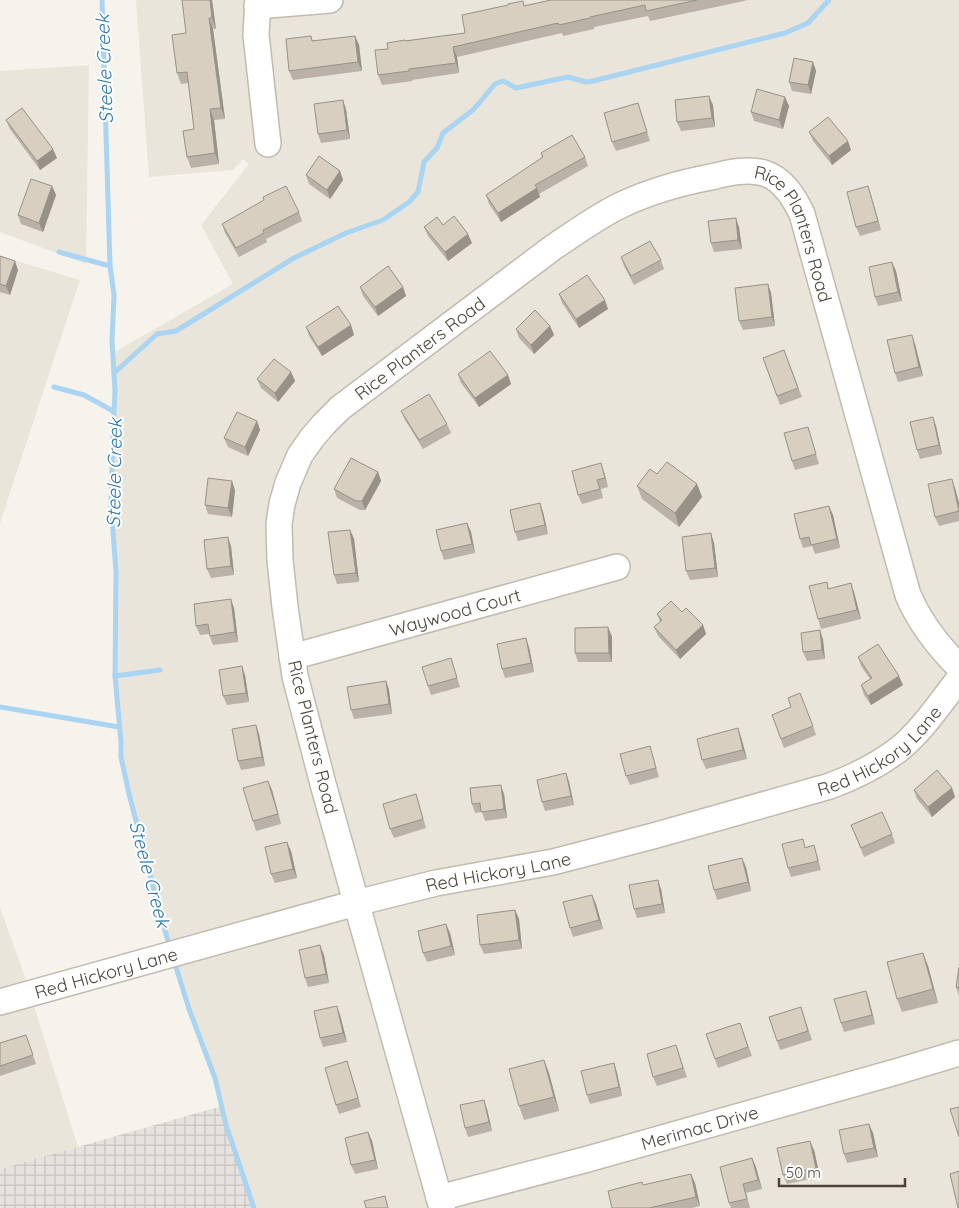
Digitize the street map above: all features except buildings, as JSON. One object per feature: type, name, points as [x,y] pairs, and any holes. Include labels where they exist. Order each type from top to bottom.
[{"type":"street","points":[[268,144],[256,35],[258,3],[330,0]]},
{"type":"street","name":"Rice Planters Road","points":[[440,1203],[356,903],[302,703],[292,657],[280,560],[279,524],[288,483],[300,455],[324,424],[348,402],[586,224],[651,192],[712,176],[751,171],[765,174],[779,181],[795,199],[802,214],[908,595],[916,613],[928,632],[959,667]]},
{"type":"street","name":"Waywood Court","points":[[292,657],[617,567]]},
{"type":"street","name":"Red Hickory Lane","points":[[0,1002],[356,903],[436,883],[554,862],[662,834],[830,786],[868,770],[899,749],[916,733],[959,680]]},
{"type":"street","name":"Merimac Drive","points":[[440,1203],[607,1153],[959,1053]]},
{"type":"shaded area","points":[[136,0],[959,0],[959,1208],[254,1208],[226,1125],[215,1078],[189,1009],[159,909],[121,757],[115,676],[116,572],[111,505],[115,391],[113,353],[233,284],[201,225],[249,164],[243,159],[233,170],[149,177]]},
{"type":"shaded area","points":[[89,65],[86,264],[0,232],[0,71]]},
{"type":"shaded area","points":[[0,256],[80,280],[0,523]]},
{"type":"shaded area","points":[[0,908],[25,977],[78,1147],[0,1169]]},
{"type":"shaded area","points":[[222,1106],[226,1125],[254,1208],[0,1208],[0,1169]]},
{"type":"waterway","name":"Steele Creek","points":[[102,0],[110,266],[114,295],[112,341],[115,391],[111,505],[116,572],[115,676],[121,757],[168,941]]},
{"type":"waterway","points":[[114,373],[157,334],[176,331],[294,258],[346,233],[383,220],[409,202],[418,192],[424,162],[437,148],[443,133],[474,109],[495,84],[503,81],[516,88],[568,77],[586,82],[593,81],[785,33],[808,23],[829,0]]},
{"type":"waterway","points":[[59,252],[110,266]]},
{"type":"waterway","points":[[54,387],[84,395],[113,411]]},
{"type":"waterway","points":[[115,676],[160,670]]},
{"type":"waterway","points":[[0,707],[119,727]]},
{"type":"waterway","name":"Steele Creek","points":[[176,967],[189,1009],[215,1078],[226,1125],[254,1208]]}]
